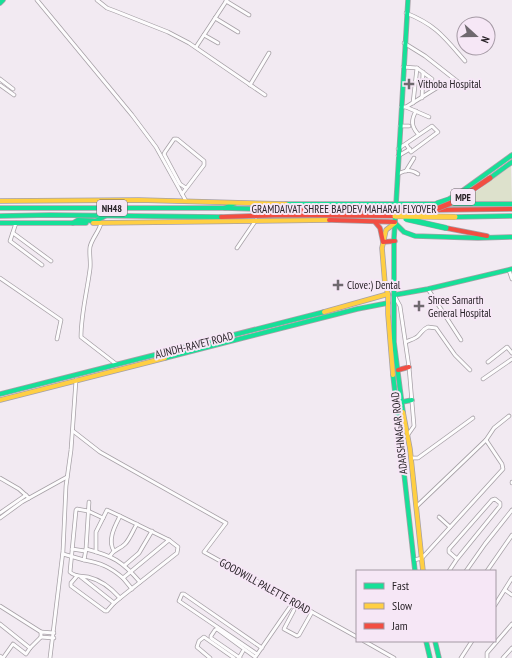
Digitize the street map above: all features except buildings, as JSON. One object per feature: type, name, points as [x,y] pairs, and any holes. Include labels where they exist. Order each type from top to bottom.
[{"type":"main road","points":[[0,3],[3,0]]},
{"type":"main road","name":"ADARSHNAGAR ROAD","points":[[408,0],[403,67],[404,107],[400,126],[398,148],[395,221],[396,264],[392,312],[394,342],[417,506],[423,570]]},
{"type":"main road","points":[[435,204],[458,194],[512,155]]},
{"type":"main road","name":"MPE","points":[[434,210],[461,198],[512,162]]},
{"type":"main road","points":[[0,201],[512,204]]},
{"type":"main road","points":[[224,208],[235,203]]},
{"type":"main road","name":"NH48","points":[[0,208],[224,208]]},
{"type":"main road","name":"GRAMDAIVAT SHREE BAPDEV MAHARAJ FLYOVER","points":[[224,208],[395,221],[455,217],[512,216]]},
{"type":"main road","name":"GRAMDAIVAT SHREE BAPDEV MAHARAJ FLYOVER","points":[[243,219],[282,213],[512,209]]},
{"type":"main road","points":[[73,223],[78,220],[96,221],[106,215]]},
{"type":"main road","name":"NH48","points":[[0,216],[232,216],[243,219]]},
{"type":"main road","points":[[0,223],[73,223],[243,219],[375,222],[395,221],[446,228],[499,238]]},
{"type":"main road","points":[[395,221],[400,231],[405,234],[415,236],[512,237]]},
{"type":"main road","points":[[384,242],[386,230],[395,221]]},
{"type":"main road","points":[[375,222],[382,231],[384,242]]},
{"type":"main road","points":[[384,242],[395,241]]},
{"type":"main road","name":"ADARSHNAGAR ROAD","points":[[384,242],[382,257],[385,284],[388,294],[392,368],[415,570]]},
{"type":"main road","points":[[394,295],[428,289],[510,269]]},
{"type":"main road","name":"AUNDH-RAVET ROAD","points":[[0,394],[313,315],[388,294]]},
{"type":"main road","name":"AUNDH-RAVET ROAD","points":[[0,400],[357,309],[388,303]]},
{"type":"main road","points":[[398,370],[409,367]]},
{"type":"main road","points":[[402,402],[412,400]]},
{"type":"main road","points":[[426,642],[430,658]]},
{"type":"main road","points":[[436,642],[439,658]]},
{"type":"street","points":[[37,0],[132,115],[156,147],[186,201]]},
{"type":"street","points":[[97,0],[115,12],[168,32],[189,43],[265,95]]},
{"type":"street","points":[[196,47],[227,1],[248,15]]},
{"type":"street","points":[[406,13],[424,21],[438,30],[465,60]]},
{"type":"street","points":[[215,18],[238,32]]},
{"type":"street","points":[[204,35],[218,43]]},
{"type":"street","points":[[404,43],[425,56],[462,85]]},
{"type":"street","points":[[250,85],[269,53]]},
{"type":"street","points":[[403,67],[417,68],[432,79]]},
{"type":"street","points":[[413,103],[417,68]]},
{"type":"street","points":[[422,98],[423,72]]},
{"type":"street","points":[[0,79],[13,89]]},
{"type":"street","points":[[404,107],[422,98],[443,84]]},
{"type":"street","points":[[0,85],[14,95]]},
{"type":"street","points":[[404,107],[429,117]]},
{"type":"street","points":[[416,111],[412,124],[413,129],[418,134]]},
{"type":"street","points":[[400,126],[409,126]]},
{"type":"street","points":[[398,148],[432,126],[438,132],[411,152],[406,144]]},
{"type":"street","points":[[182,194],[204,165],[204,161],[177,139],[174,139],[164,154],[180,184],[186,188]]},
{"type":"street","points":[[398,156],[410,149]]},
{"type":"street","points":[[398,174],[406,170],[414,158]]},
{"type":"street","points":[[406,170],[411,170],[418,174]]},
{"type":"street","points":[[237,248],[256,220]]},
{"type":"street","points":[[101,222],[100,230],[92,239],[89,250],[91,259],[83,308],[81,337],[116,364]]},
{"type":"street","points":[[16,223],[14,233],[10,241],[42,265]]},
{"type":"street","points":[[14,233],[51,261]]},
{"type":"street","points":[[510,269],[512,279]]},
{"type":"street","points":[[0,278],[61,320],[57,340]]},
{"type":"street","points":[[428,289],[462,340]]},
{"type":"street","points":[[394,295],[400,306],[409,367],[414,426],[407,436]]},
{"type":"street","points":[[406,342],[419,336],[422,330],[428,327],[436,328],[455,355],[470,370]]},
{"type":"street","points":[[488,362],[507,347],[512,353]]},
{"type":"street","points":[[482,379],[512,359]]},
{"type":"street","points":[[50,658],[54,638],[63,552],[76,374]]},
{"type":"street","points":[[417,506],[486,440],[494,428],[509,416]]},
{"type":"street","points":[[411,458],[418,458],[474,418]]},
{"type":"street","name":"GOODWILL PALETTE ROAD","points":[[73,431],[100,452],[226,523],[204,552],[356,636]]},
{"type":"street","points":[[414,560],[422,558],[503,469],[502,464],[486,440]]},
{"type":"street","points":[[0,513],[68,477]]},
{"type":"street","points":[[0,478],[28,497]]},
{"type":"street","points":[[0,518],[28,497]]},
{"type":"street","points":[[450,570],[500,506],[500,503],[495,499],[492,500],[449,549],[449,552],[457,559]]},
{"type":"street","points":[[84,560],[89,502]]},
{"type":"street","points":[[103,518],[88,511],[76,510],[70,572],[77,576],[89,577],[99,582],[109,588],[120,598]]},
{"type":"street","points":[[77,576],[71,583],[71,586],[107,611],[120,598],[177,553],[178,547],[169,540],[152,531],[107,510],[96,534],[96,552]]},
{"type":"street","points":[[467,570],[512,510]]},
{"type":"street","points":[[114,551],[111,541],[120,516]]},
{"type":"street","points":[[439,517],[450,527]]},
{"type":"street","points":[[110,556],[127,541],[136,524]]},
{"type":"street","points":[[125,565],[139,553],[152,531]]},
{"type":"street","points":[[488,570],[512,535]]},
{"type":"street","points":[[123,578],[169,540]]},
{"type":"street","points":[[63,552],[72,553],[86,550],[110,556],[125,565],[140,582]]},
{"type":"street","points":[[72,553],[74,558],[97,562],[107,566],[123,578],[132,589]]},
{"type":"street","points":[[81,577],[114,603]]},
{"type":"street","points":[[496,603],[512,578]]},
{"type":"street","points":[[505,590],[512,595]]},
{"type":"street","points":[[256,656],[250,649],[179,601],[182,594],[262,648]]},
{"type":"street","points":[[256,656],[294,602]]},
{"type":"street","points":[[0,606],[41,632],[54,633]]},
{"type":"street","points":[[294,610],[284,629],[297,636],[312,612]]},
{"type":"street","points":[[487,658],[487,653],[512,624]]},
{"type":"street","points":[[0,630],[2,625],[30,648]]},
{"type":"street","points":[[244,651],[239,658],[211,638],[211,636],[217,629],[256,656]]},
{"type":"street","points":[[0,656],[3,658],[13,644],[26,654],[41,637],[41,632]]},
{"type":"street","points":[[41,637],[54,638]]},
{"type":"street","points":[[210,658],[197,647],[199,641],[204,637],[233,658]]},
{"type":"street","points":[[366,642],[394,658]]},
{"type":"street","points":[[461,658],[471,642]]},
{"type":"street","points":[[250,649],[254,643]]},
{"type":"street","points":[[503,658],[512,648]]},
{"type":"green space","points":[[511,166],[512,202],[462,202]]},
{"type":"traffic: fast","points":[[0,3],[3,0]]},
{"type":"traffic: fast","points":[[396,205],[408,0]]},
{"type":"traffic: fast","points":[[437,203],[458,194],[512,155]]},
{"type":"traffic: fast","points":[[490,178],[512,162]]},
{"type":"traffic: fast","points":[[225,208],[235,203]]},
{"type":"traffic: fast","points":[[286,204],[512,204]]},
{"type":"traffic: fast","points":[[396,206],[394,238],[394,342],[403,412]]},
{"type":"traffic: fast","points":[[0,208],[224,208],[282,210]]},
{"type":"traffic: fast","points":[[0,216],[50,215],[221,217]]},
{"type":"traffic: fast","points":[[73,223],[78,220],[96,221],[105,216]]},
{"type":"traffic: fast","points":[[455,217],[512,216]]},
{"type":"traffic: fast","points":[[406,219],[446,228]]},
{"type":"traffic: fast","points":[[0,223],[86,223]]},
{"type":"traffic: fast","points":[[395,223],[404,232],[415,236],[478,238],[512,237]]},
{"type":"traffic: fast","points":[[394,295],[428,289],[512,269]]},
{"type":"traffic: fast","points":[[165,358],[357,309],[388,303]]},
{"type":"traffic: fast","points":[[0,394],[324,312]]},
{"type":"traffic: fast","points":[[393,375],[415,570]]},
{"type":"traffic: fast","points":[[402,402],[412,400]]},
{"type":"traffic: fast","points":[[426,642],[430,658]]},
{"type":"traffic: fast","points":[[435,642],[439,658]]},
{"type":"traffic: slow","points":[[0,201],[139,200],[286,204]]},
{"type":"traffic: slow","points":[[395,216],[455,217]]},
{"type":"traffic: slow","points":[[93,223],[329,220]]},
{"type":"traffic: slow","points":[[393,375],[388,314],[388,294],[385,284],[382,248],[386,230],[395,223]]},
{"type":"traffic: slow","points":[[324,312],[388,294]]},
{"type":"traffic: slow","points":[[0,400],[165,358]]},
{"type":"traffic: slow","points":[[403,412],[410,449],[423,570]]},
{"type":"traffic: jam","points":[[282,210],[434,210],[456,201],[490,178]]},
{"type":"traffic: jam","points":[[437,210],[512,209]]},
{"type":"traffic: jam","points":[[221,217],[282,215],[395,216]]},
{"type":"traffic: jam","points":[[329,220],[395,222]]},
{"type":"traffic: jam","points":[[375,222],[380,228],[383,242],[395,241]]},
{"type":"traffic: jam","points":[[446,228],[487,236]]},
{"type":"traffic: jam","points":[[398,370],[409,367]]},
{"type":"place","name":"Vithoba Hospital","points":[[409,84]]},
{"type":"place","name":"Clove:) Dental","points":[[338,285]]},
{"type":"place","name":"Shree Samarth General Hospital","points":[[419,306]]}]
